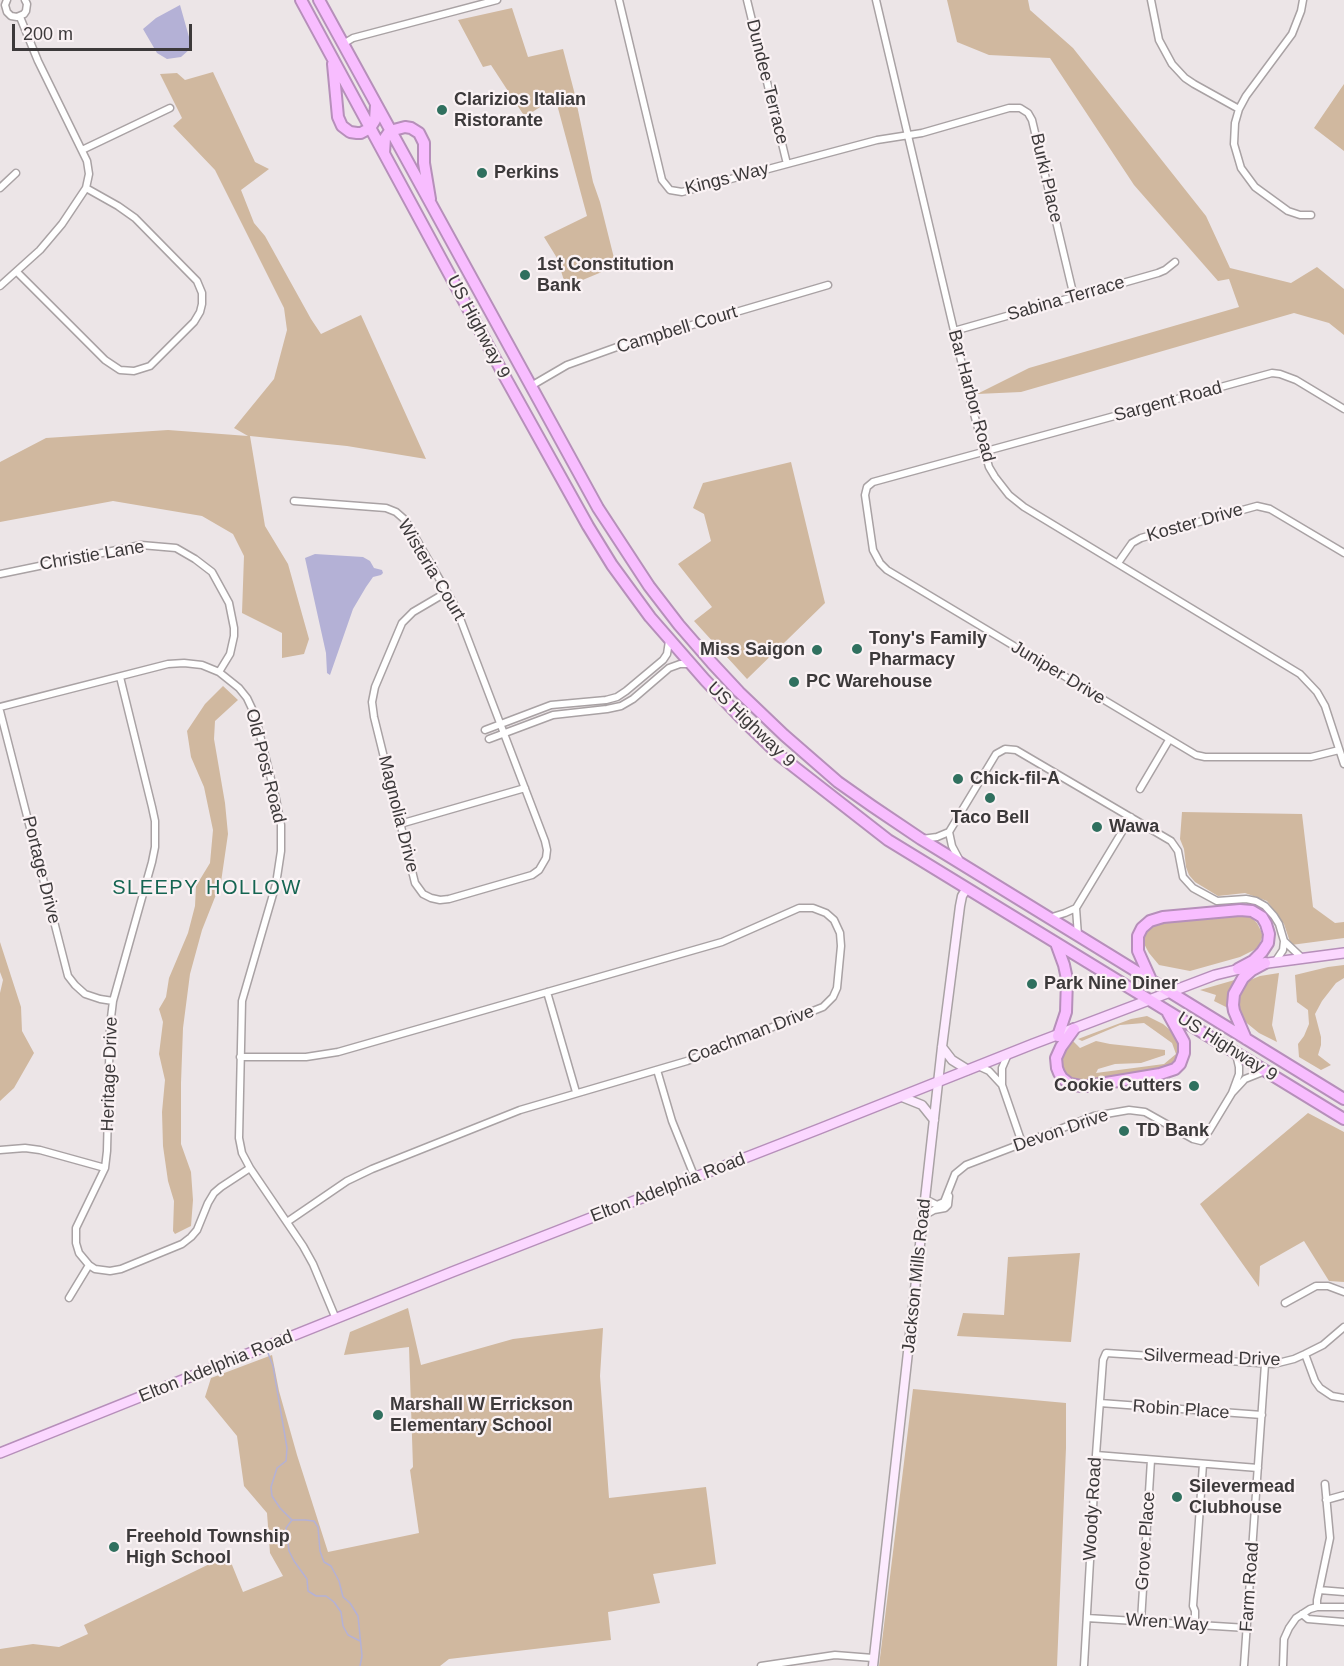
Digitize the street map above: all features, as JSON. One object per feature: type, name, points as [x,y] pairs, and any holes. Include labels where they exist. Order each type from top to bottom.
[{"type":"highway","name":"US Highway 9","points":[[301,0],[568,492],[612,565],[650,617],[690,664],[751,729],[796,768],[885,837],[1344,1119]]},
{"type":"highway","name":"US Highway 9","points":[[319,0],[582,480],[622,547],[673,617],[712,663],[766,719],[838,782],[872,807],[1344,1099]]},
{"type":"highway","points":[[333,59],[339,122],[346,130],[361,133],[370,128],[375,120],[376,105]]},
{"type":"highway","points":[[384,153],[385,138],[390,131],[405,127],[415,130],[422,137],[432,206]]},
{"type":"highway","points":[[1151,980],[1139,955],[1137,941],[1142,928],[1150,921],[1163,917],[1240,910],[1252,911],[1262,917],[1269,934],[1268,944],[1253,961],[1238,969]]},
{"type":"highway","points":[[1056,943],[1067,979],[1066,1012],[1058,1036]]},
{"type":"highway","points":[[1247,1039],[1234,1011],[1234,994],[1242,978],[1252,970],[1270,963]]},
{"type":"highway","points":[[1074,1029],[1056,1058],[1059,1073],[1070,1084],[1088,1086],[1160,1074],[1175,1069],[1180,1064],[1184,1053],[1184,1042],[1166,1010]]},
{"type":"main road","name":"Jackson Mills Road","points":[[873,1662],[942,1047],[960,906],[967,888]]},
{"type":"main road","name":"Elton Adelphia Road","points":[[0,1453],[1008,1054],[1215,975],[1270,963],[1344,953]]},
{"type":"main road","points":[[942,1047],[954,1063],[968,1070]]},
{"type":"main road","points":[[902,1097],[922,1105],[934,1120]]},
{"type":"street","points":[[7,0],[5,5],[7,12],[14,17],[26,11],[25,0]]},
{"type":"street","points":[[343,44],[353,38],[497,0]]},
{"type":"street","name":"Kings Way","points":[[619,0],[662,180],[672,191],[682,192],[877,140],[907,135]]},
{"type":"street","name":"Dundee Terrace","points":[[747,0],[787,164]]},
{"type":"street","name":"Bar Harbor Road","points":[[876,0],[972,407],[989,467],[995,477],[1015,500],[1300,674],[1317,692],[1325,706],[1344,764]]},
{"type":"street","points":[[1151,0],[1159,40],[1172,64],[1194,84],[1239,109]]},
{"type":"street","points":[[1303,0],[1292,34],[1239,109],[1233,144],[1237,160],[1245,176],[1255,187],[1288,211],[1302,216],[1311,215]]},
{"type":"street","points":[[0,18],[7,12]]},
{"type":"street","points":[[0,286],[56,232],[86,188],[89,174],[89,167],[38,61],[20,16]]},
{"type":"street","name":"Burki Place","points":[[907,135],[922,133],[1014,107],[1028,113],[1032,120],[1074,297]]},
{"type":"street","points":[[81,150],[170,108]]},
{"type":"street","points":[[0,188],[16,172]]},
{"type":"street","points":[[17,272],[105,360],[120,370],[134,371],[150,366],[194,322],[202,303],[202,293],[197,281],[135,218],[86,188]]},
{"type":"street","name":"Sabina Terrace","points":[[954,331],[1158,273],[1175,261]]},
{"type":"street","name":"Campbell Court","points":[[531,386],[567,365],[617,347],[828,285]]},
{"type":"street","name":"Sargent Road","points":[[985,452],[1272,374],[1280,374],[1296,380],[1344,409]]},
{"type":"street","name":"Juniper Drive","points":[[985,452],[868,485],[865,495],[874,555],[887,570],[1196,755],[1205,757],[1311,757],[1339,750]]},
{"type":"street","name":"Wisteria Court","points":[[294,501],[381,507],[396,512],[407,523],[461,619],[501,724]]},
{"type":"street","name":"Koster Drive","points":[[1118,563],[1132,543],[1141,538],[1260,506],[1270,509],[1344,553]]},
{"type":"street","name":"Christie Lane","points":[[0,574],[141,545],[176,548],[195,559],[212,573],[229,603],[234,636],[230,654],[219,672]]},
{"type":"street","name":"Magnolia Drive","points":[[447,592],[413,612],[402,624],[373,697],[374,717],[415,883],[420,891],[436,900],[445,900],[532,875],[542,866],[546,858],[546,841],[501,724]]},
{"type":"street","points":[[485,730],[551,705],[617,697],[663,660],[667,654],[669,641]]},
{"type":"street","name":"Old Post Road","points":[[0,707],[175,663],[202,665],[219,672],[239,687],[252,708],[276,799],[281,838],[276,884],[242,1001],[239,1138],[242,1154],[250,1168],[313,1264],[336,1319]]},
{"type":"street","points":[[489,739],[553,715],[621,706],[633,699],[669,668],[690,664]]},
{"type":"street","name":"Heritage Drive","points":[[89,1265],[77,1248],[76,1228],[105,1168],[113,1001],[152,862],[156,834],[152,807],[120,677]]},
{"type":"street","name":"Portage Drive","points":[[0,711],[68,976],[85,994],[113,1001]]},
{"type":"street","points":[[1140,789],[1169,740]]},
{"type":"street","points":[[921,839],[938,837],[949,831],[994,757],[999,752],[1008,749],[1016,750],[1174,843],[1178,850],[1183,877],[1193,888],[1217,901],[1246,899],[1260,903],[1269,910],[1279,924],[1284,941],[1283,950],[1270,963]]},
{"type":"street","points":[[400,824],[525,788]]},
{"type":"street","points":[[1049,918],[1076,908],[1131,817]]},
{"type":"street","points":[[949,831],[952,846],[962,864]]},
{"type":"street","name":"Coachman Drive","points":[[240,1057],[306,1057],[338,1052],[722,942],[799,908],[818,909],[826,913],[834,920],[840,933],[838,982],[833,997],[823,1007],[706,1054],[520,1110],[372,1169],[347,1181],[287,1222]]},
{"type":"street","points":[[1076,908],[1078,936]]},
{"type":"street","points":[[1284,941],[1303,958]]},
{"type":"street","points":[[547,993],[576,1092]]},
{"type":"street","points":[[1232,1093],[1239,1074],[1236,1053]]},
{"type":"street","points":[[1008,1054],[1002,1068],[1002,1085],[1022,1143]]},
{"type":"street","points":[[978,1066],[990,1071],[1002,1085]]},
{"type":"street","points":[[657,1070],[672,1121],[694,1178]]},
{"type":"street","points":[[1232,1093],[1245,1079],[1265,1071]]},
{"type":"street","name":"Devon Drive","points":[[923,1216],[948,1205],[948,1192],[955,1174],[966,1165],[1094,1116],[1133,1110],[1145,1112],[1193,1139],[1201,1141],[1232,1093]]},
{"type":"street","points":[[0,1150],[25,1148],[40,1150],[105,1168]]},
{"type":"street","points":[[69,1298],[89,1265],[105,1271],[117,1270],[182,1244],[197,1230],[214,1193],[250,1168]]},
{"type":"street","points":[[925,1199],[941,1204],[948,1192]]},
{"type":"street","points":[[1285,1303],[1317,1286],[1328,1286],[1344,1292]]},
{"type":"street","name":"Silvermead Drive","points":[[1106,1353],[1265,1364],[1284,1362],[1305,1354],[1344,1328]]},
{"type":"street","name":"Woody Road","points":[[1084,1666],[1096,1455],[1103,1360],[1106,1353]]},
{"type":"street","points":[[1305,1354],[1320,1388],[1329,1395],[1344,1398]]},
{"type":"street","name":"Farm Road","points":[[1244,1666],[1265,1364]]},
{"type":"street","name":"Robin Place","points":[[1100,1403],[1262,1415]]},
{"type":"street","points":[[1096,1455],[1258,1468]]},
{"type":"street","name":"Grove Place","points":[[1141,1621],[1151,1460]]},
{"type":"street","points":[[1195,1625],[1193,1606],[1203,1464]]},
{"type":"street","points":[[1317,1605],[1330,1538],[1325,1484]]},
{"type":"street","points":[[1326,1500],[1344,1495]]},
{"type":"street","points":[[1319,1590],[1344,1592]]},
{"type":"street","points":[[1283,1666],[1283,1644],[1287,1632],[1302,1614],[1317,1605],[1344,1607]]},
{"type":"street","points":[[1302,1614],[1308,1619],[1344,1622]]},
{"type":"street","name":"Wren Way","points":[[1087,1618],[1247,1628]]},
{"type":"street","points":[[761,1666],[796,1663],[835,1655],[873,1662]]},
{"type":"shaded area","points":[[947,0],[1028,0],[1030,10],[1073,48],[1206,216],[1230,268],[1291,283],[1317,267],[1344,289],[1344,335],[1329,323],[1294,313],[1021,392],[977,394],[1029,368],[1239,307],[1229,279],[1218,281],[1134,185],[1050,58],[989,55],[957,42]]},
{"type":"shaded area","points":[[180,5],[191,44],[190,49],[181,57],[167,59],[157,53],[143,29],[156,18]]},
{"type":"shaded area","points":[[512,8],[528,57],[563,49],[593,182],[616,266],[566,287],[557,258],[544,237],[587,216],[555,97],[528,115],[523,114],[491,65],[483,67],[458,20]]},
{"type":"shaded area","points":[[213,72],[255,162],[269,169],[241,190],[254,223],[265,236],[321,334],[361,315],[426,459],[347,446],[250,436],[265,526],[288,564],[309,639],[304,654],[282,658],[282,633],[242,613],[244,556],[233,534],[202,516],[113,501],[0,522],[0,462],[46,438],[168,430],[248,436],[234,428],[274,379],[287,330],[284,308],[215,170],[173,126],[182,118],[160,74],[177,73],[185,80]]},
{"type":"shaded area","points":[[1344,84],[1344,151],[1314,128]]},
{"type":"shaded area","points":[[791,462],[825,603],[747,679],[694,621],[712,607],[678,564],[711,541],[704,514],[693,508],[703,483]]},
{"type":"shaded area","points":[[315,554],[363,557],[383,573],[373,577],[353,609],[330,675],[327,673],[326,653],[305,558]]},
{"type":"shaded area","points":[[223,686],[238,700],[215,721],[214,739],[228,834],[221,882],[202,930],[190,974],[183,1028],[181,1144],[191,1172],[193,1200],[191,1226],[175,1234],[173,1231],[174,1201],[168,1181],[163,1146],[162,1112],[165,1080],[159,1054],[163,1022],[159,1009],[166,997],[169,978],[188,933],[195,906],[196,886],[210,863],[213,830],[204,787],[191,757],[187,731],[205,704]]},
{"type":"shaded area","points":[[1182,812],[1302,814],[1313,907],[1335,923],[1344,922],[1344,938],[1291,945],[1284,924],[1267,901],[1245,893],[1218,896],[1195,882],[1186,867],[1184,849],[1180,839]]},
{"type":"shaded area","points":[[1247,913],[1257,923],[1263,935],[1258,948],[1240,957],[1190,971],[1159,965],[1142,940],[1148,926],[1157,922]]},
{"type":"shaded area","points":[[0,942],[21,1007],[22,1031],[34,1053],[14,1088],[0,1101],[0,993],[3,980],[0,972]]},
{"type":"shaded area","points":[[1344,965],[1344,978],[1336,983],[1315,1014],[1321,1037],[1318,1055],[1331,1065],[1321,1070],[1299,1057],[1298,1044],[1309,1024],[1308,1010],[1297,1002],[1295,975]]},
{"type":"shaded area","points":[[1279,973],[1272,1025],[1277,1042],[1259,1033],[1243,1020],[1236,1005],[1238,992],[1245,982],[1260,976]]},
{"type":"shaded area","points":[[1238,979],[1231,987],[1228,1008],[1214,1001],[1216,995],[1200,990]]},
{"type":"shaded area","points":[[1147,1016],[1163,1024],[1175,1034],[1178,1042],[1178,1058],[1167,1069],[1077,1082],[1062,1069],[1060,1060],[1067,1045],[1073,1041],[1080,1048],[1096,1041],[1165,1050],[1165,1055],[1141,1063],[1115,1064],[1098,1069],[1096,1073],[1164,1064],[1176,1054],[1172,1043],[1144,1023],[1120,1025],[1082,1041],[1078,1039],[1131,1019]]},
{"type":"shaded area","points":[[1308,1113],[1344,1132],[1344,1282],[1329,1281],[1304,1241],[1260,1266],[1259,1287],[1200,1204]]},
{"type":"shaded area","points":[[1080,1253],[1071,1342],[957,1336],[963,1313],[1004,1315],[1008,1257]]},
{"type":"shaded area","points":[[408,1308],[421,1365],[513,1339],[603,1328],[600,1376],[609,1498],[706,1487],[716,1564],[653,1574],[660,1603],[608,1612],[611,1640],[449,1659],[440,1666],[0,1666],[0,1649],[33,1644],[59,1647],[88,1634],[84,1625],[228,1555],[243,1592],[283,1576],[270,1553],[267,1513],[244,1486],[237,1436],[205,1397],[211,1378],[272,1355],[279,1391],[297,1455],[328,1552],[419,1533],[410,1470],[413,1467],[409,1347],[344,1355],[350,1332]]},
{"type":"shaded area","points":[[913,1389],[1066,1403],[1057,1666],[879,1666]]},
{"type":"waterway","points":[[268,1353],[273,1366],[287,1448],[286,1461],[277,1468],[271,1487],[272,1496],[292,1520]]},
{"type":"waterway","points":[[360,1641],[348,1635],[343,1626],[341,1612],[334,1602],[326,1596],[316,1596],[308,1591],[307,1579],[289,1551],[286,1528],[292,1520],[314,1521],[318,1527],[320,1551],[324,1562],[331,1566],[339,1581],[343,1597],[358,1616],[362,1656],[360,1666]]},
{"type":"place","name":"Clarizios Italian Ristorante","points":[[442,110]]},
{"type":"place","name":"Perkins","points":[[482,173]]},
{"type":"place","name":"1st Constitution Bank","points":[[525,275]]},
{"type":"place","name":"Tony's Family Pharmacy","points":[[857,649]]},
{"type":"place","name":"Miss Saigon","points":[[817,650]]},
{"type":"place","name":"PC Warehouse","points":[[794,682]]},
{"type":"place","name":"Chick-fil-A","points":[[958,779]]},
{"type":"place","name":"Taco Bell","points":[[990,798]]},
{"type":"place","name":"Wawa","points":[[1097,827]]},
{"type":"place","name":"Park Nine Diner","points":[[1032,984]]},
{"type":"place","name":"Cookie Cutters","points":[[1194,1086]]},
{"type":"place","name":"TD Bank","points":[[1124,1131]]},
{"type":"place","name":"Marshall W Errickson Elementary School","points":[[378,1415]]},
{"type":"place","name":"Silevermead Clubhouse","points":[[1177,1497]]},
{"type":"place","name":"Freehold Township High School","points":[[114,1547]]},
{"type":"district","name":"SLEEPY HOLLOW","points":[[207,888]]}]
